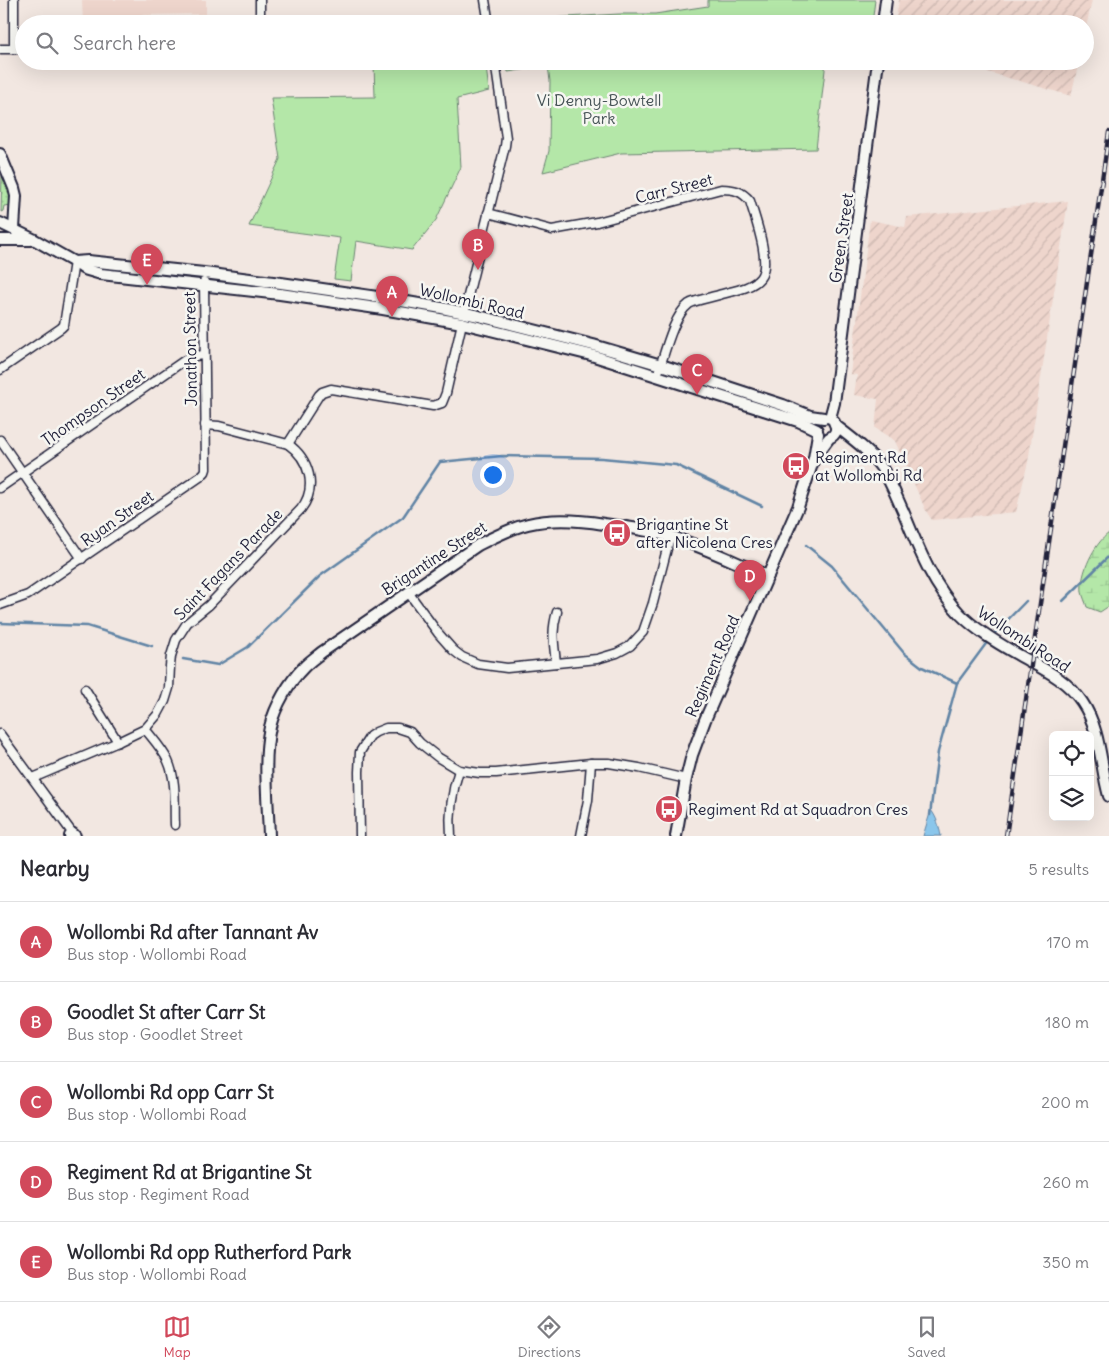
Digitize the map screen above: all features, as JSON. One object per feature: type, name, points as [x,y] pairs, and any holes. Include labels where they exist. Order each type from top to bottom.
[{"type":"main road","points":[[884,15],[886,0]]},
{"type":"main road","name":"Green Street","points":[[830,421],[834,403],[877,70]]},
{"type":"main road","points":[[0,154],[16,196],[14,230]]},
{"type":"main road","name":"Wollombi Road","points":[[0,223],[35,240],[84,269],[101,274],[280,294],[463,318],[593,345],[661,365],[784,405],[810,416],[830,421],[867,451],[884,471],[933,577],[959,613],[985,635],[1057,677],[1082,701],[1098,738],[1109,796]]},
{"type":"main road","points":[[0,240],[35,240]]},
{"type":"main road","name":"Wollombi Road","points":[[74,262],[88,261],[204,273],[384,298],[463,318],[591,355],[798,421],[817,432]]},
{"type":"main road","points":[[831,437],[836,432],[830,421],[817,424],[817,432],[823,438],[831,437],[853,440]]},
{"type":"main road","name":"Regiment Road","points":[[676,836],[692,755],[705,720],[798,507],[814,458],[817,432]]},
{"type":"main road","name":"Regiment Road","points":[[814,458],[831,437]]},
{"type":"main road","name":"Brigantine Street","points":[[269,836],[267,758],[270,727],[278,704],[290,684],[303,668],[322,652],[478,545],[500,534],[528,524],[560,520],[590,522],[632,528],[670,537],[693,544],[768,576]]},
{"type":"street","points":[[0,49],[14,49],[14,0]]},
{"type":"street","points":[[260,0],[260,15]]},
{"type":"street","points":[[486,0],[488,15]]},
{"type":"street","points":[[205,425],[219,426],[288,444],[319,395],[326,390],[331,389],[433,406],[442,403],[446,394],[506,138],[496,70]]},
{"type":"street","name":"Carr Street","points":[[488,213],[552,230],[596,222],[721,189],[737,190],[745,195],[750,201],[765,259],[761,278],[744,287],[689,304],[677,317],[657,376]]},
{"type":"street","points":[[0,370],[64,325],[74,262]]},
{"type":"street","name":"Jonathon Street","points":[[204,273],[205,425]]},
{"type":"street","name":"Thompson Street","points":[[0,488],[185,360],[204,355]]},
{"type":"street","name":"Ryan Street","points":[[0,605],[28,595],[203,475],[206,469],[205,425]]},
{"type":"street","points":[[0,440],[82,559]]},
{"type":"street","name":"Saint Fagans Parade","points":[[33,778],[145,729],[158,714],[169,688],[173,648],[183,628],[192,618],[209,605],[301,509],[308,498],[310,485],[308,470],[296,449],[288,444]]},
{"type":"street","points":[[408,592],[453,650],[462,657],[478,664],[507,668],[597,659],[617,653],[630,646],[643,632],[653,603],[670,537]]},
{"type":"street","points":[[556,663],[553,624],[557,612]]},
{"type":"street","points":[[85,688],[118,742]]},
{"type":"street","points":[[360,836],[360,752],[370,736],[386,728],[398,728],[410,732],[420,743],[439,758],[459,770],[496,773],[590,763],[609,763],[639,768],[686,780]]},
{"type":"street","points":[[145,729],[165,755],[171,770],[174,787],[175,825]]},
{"type":"street","points":[[0,734],[73,835]]},
{"type":"street","points":[[581,836],[588,800],[590,763]]},
{"type":"street","points":[[451,836],[454,784],[459,770]]},
{"type":"shaded area","points":[[82,0],[206,0],[206,14],[83,15]]},
{"type":"shaded area","points":[[899,0],[1092,0],[1089,15],[896,15]]},
{"type":"shaded area","points":[[981,70],[1077,70],[1071,96]]},
{"type":"shaded area","points":[[1068,201],[1028,462],[1016,512],[932,520],[926,511],[895,441],[875,428],[878,399],[854,395],[857,375],[850,374],[870,220],[905,227],[907,217]]},
{"type":"green space","points":[[708,0],[875,0],[873,15],[601,15],[655,14],[708,6]]},
{"type":"green space","points":[[374,70],[486,70],[489,91],[457,99],[461,167],[436,220],[412,250],[356,241],[351,281],[334,279],[340,238],[249,226],[280,159],[271,98],[375,97]]},
{"type":"green space","name":"Vi Denny-Bowtell Park","points":[[549,70],[825,70],[816,149],[621,153],[543,172],[549,151]]},
{"type":"green space","points":[[2,166],[10,189],[12,205],[4,206],[1,212]]},
{"type":"green space","points":[[86,264],[192,276],[192,279],[105,271]]},
{"type":"green space","points":[[213,278],[451,313],[451,316],[213,282]]},
{"type":"green space","points":[[670,372],[784,407],[797,417],[669,375]]},
{"type":"green space","points":[[1109,533],[1109,606],[1100,612],[1087,607],[1082,592],[1082,584],[1083,576],[1093,551]]},
{"type":"water","points":[[931,810],[938,822],[941,836],[923,836]]},
{"type":"waterway","points":[[183,659],[218,665],[248,647],[320,576],[403,517],[440,462],[502,456],[602,458],[676,465],[762,506]]},
{"type":"waterway","points":[[806,545],[832,566],[904,653],[922,667],[957,683]]},
{"type":"waterway","points":[[1063,601],[1109,556]]},
{"type":"waterway","points":[[991,637],[1026,601]]},
{"type":"waterway","points":[[0,623],[87,626],[152,646]]},
{"type":"waterway","points":[[930,815],[938,752],[957,683],[988,641]]},
{"type":"railway","points":[[1006,836],[1109,132]]},
{"type":"place","name":"Goodlet St after Carr St","points":[[478,270]]},
{"type":"place","name":"Wollombi Rd opp Rutherford Park","points":[[147,285]]},
{"type":"place","name":"Wollombi Rd after Tannant Av","points":[[392,317]]},
{"type":"place","name":"Wollombi Rd opp Carr St","points":[[697,395]]},
{"type":"place","name":"Regiment Rd at Wollombi Rd","points":[[796,466]]},
{"type":"place","name":"Brigantine St after Nicolena Cres","points":[[617,533]]},
{"type":"place","name":"Regiment Rd at Brigantine St","points":[[750,601]]},
{"type":"place","name":"Regiment Rd at Squadron Cres","points":[[669,809]]}]
